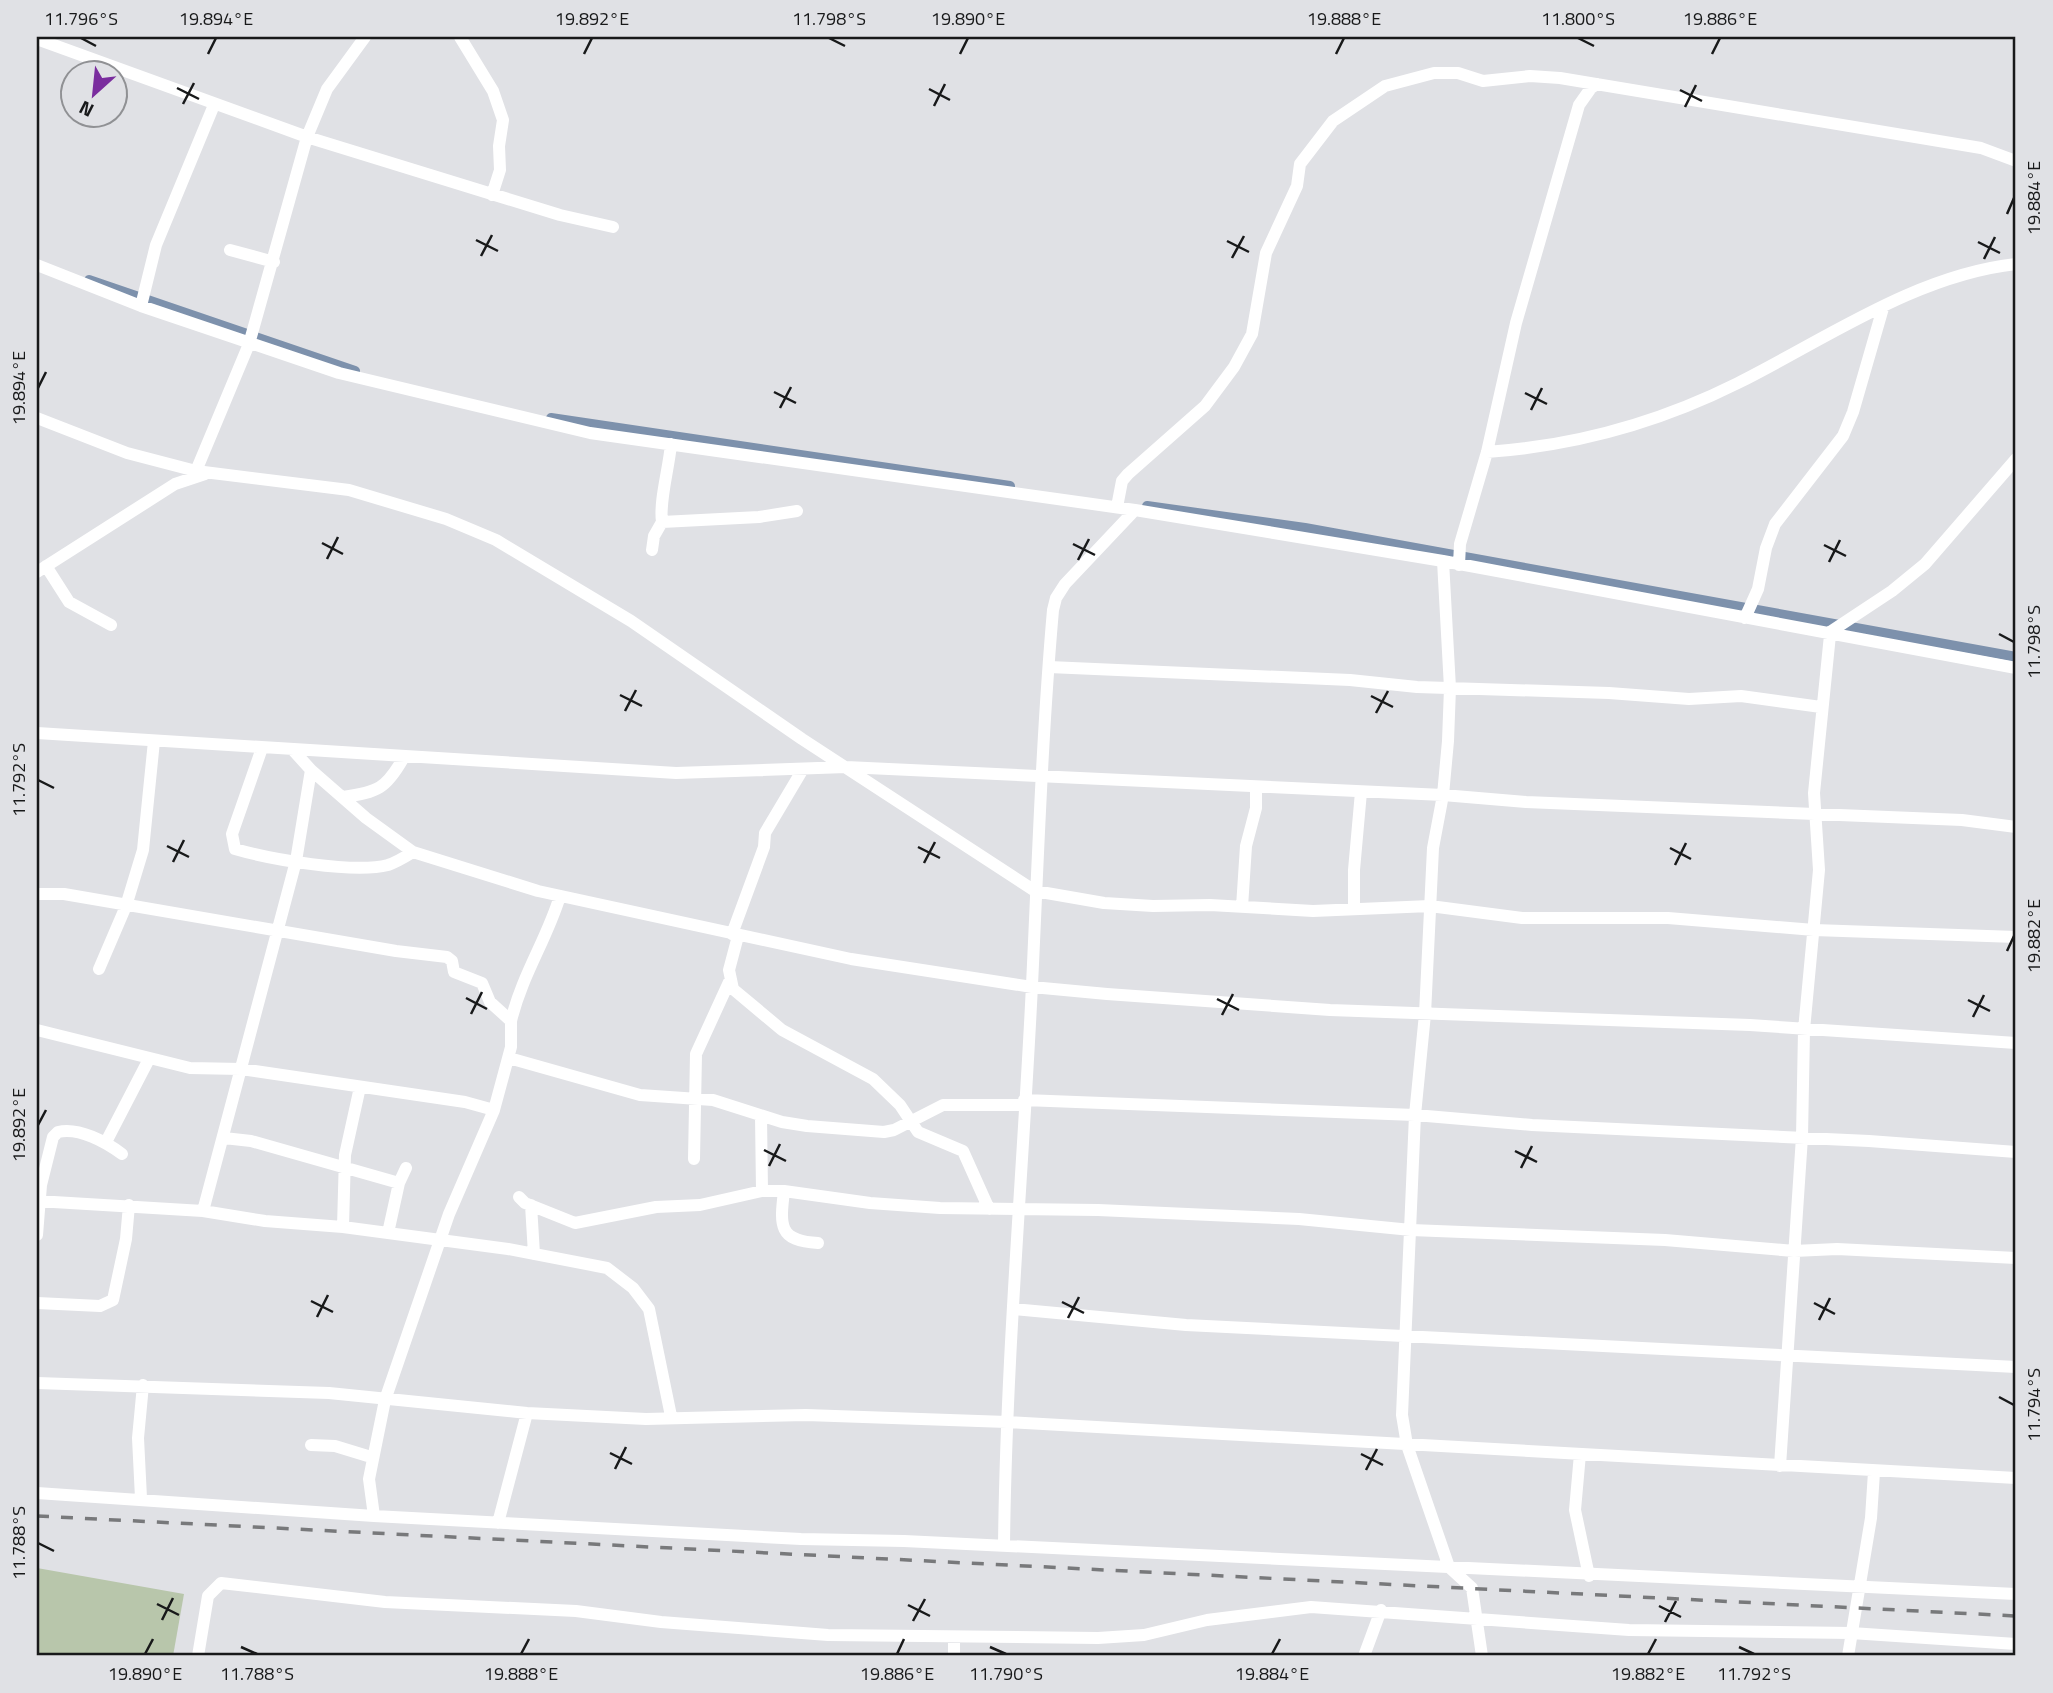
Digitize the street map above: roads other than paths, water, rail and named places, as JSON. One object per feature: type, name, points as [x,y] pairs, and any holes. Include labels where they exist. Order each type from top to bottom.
[{"type":"street","points":[[111,625],[69,602],[42,569],[175,484],[202,472],[249,344],[307,137],[327,89],[365,37]]},
{"type":"street","points":[[460,37],[493,91],[503,120],[499,146],[500,170],[492,195]]},
{"type":"street","points":[[37,39],[307,137],[492,195],[613,227]]},
{"type":"street","points":[[1117,507],[1122,481],[1205,406],[1234,367],[1252,334],[1266,253],[1297,186],[1300,164],[1333,121],[1385,86],[1434,73],[1458,73],[1483,81],[1530,76],[1597,84],[1981,148],[2016,161]]},
{"type":"street","points":[[1459,565],[1460,544],[1487,452],[1516,323],[1579,105],[1597,84]]},
{"type":"street","points":[[141,306],[156,245],[214,105]]},
{"type":"street","points":[[230,250],[274,262]]},
{"type":"street","points":[[1487,452],[1566,442],[1705,399],[1929,287],[2016,264]]},
{"type":"street","points":[[37,265],[141,306],[339,373],[590,433],[1117,507],[1443,561],[2016,668]]},
{"type":"street","points":[[1745,618],[1758,589],[1766,548],[1775,524],[1843,436],[1853,412],[1883,308]]},
{"type":"street","points":[[37,418],[127,453],[202,472],[349,490],[446,519],[496,540],[529,556],[631,621],[1035,891],[1104,904],[1313,911],[1430,906],[1522,918],[1668,918],[1814,930],[2016,937]]},
{"type":"street","points":[[652,550],[654,536],[663,522],[660,508],[668,478],[671,444]]},
{"type":"street","points":[[1828,634],[1892,591],[1925,564],[2016,459]]},
{"type":"street","points":[[663,522],[759,517],[797,510]]},
{"type":"street","points":[[1004,1546],[1017,1211],[1032,987],[1041,777],[1056,598],[1135,510]]},
{"type":"street","points":[[1443,561],[1450,688],[1443,795],[1433,848],[1425,1014],[1415,1115],[1402,1415],[1407,1445],[1449,1567],[1472,1588],[1482,1656]]},
{"type":"street","points":[[1780,1466],[1802,1137],[1804,1030],[1819,841],[1814,793],[1828,634]]},
{"type":"street","points":[[1049,667],[1350,680],[1450,688],[1609,692],[1689,699],[1741,696],[1821,707]]},
{"type":"street","points":[[37,733],[676,773],[846,767],[1443,795],[1526,802],[1962,820],[2016,827]]},
{"type":"street","points":[[99,969],[126,906],[143,850],[154,741]]},
{"type":"street","points":[[262,748],[242,803],[232,845],[240,850],[296,861],[370,868],[390,864],[413,852]]},
{"type":"street","points":[[292,749],[311,771],[413,852],[560,895],[851,959],[1032,987],[1425,1014],[1685,1022],[2016,1043]]},
{"type":"street","points":[[343,797],[366,794],[387,785],[404,757]]},
{"type":"street","points":[[694,1158],[696,1054],[729,982],[735,935],[764,847],[765,833],[803,769]]},
{"type":"street","points":[[203,1211],[296,861],[311,771]]},
{"type":"street","points":[[1242,908],[1246,846],[1255,808],[1256,788]]},
{"type":"street","points":[[1354,908],[1361,792]]},
{"type":"street","points":[[37,894],[64,894],[447,957],[452,961],[454,972],[482,983],[490,1002],[511,1021]]},
{"type":"street","points":[[374,1516],[369,1479],[371,1457],[385,1400],[441,1240],[494,1110],[509,1058],[511,1021],[525,972],[539,942],[550,928],[560,895]]},
{"type":"street","points":[[729,982],[745,1000],[782,1030],[873,1079],[900,1105],[918,1132],[963,1151],[989,1209]]},
{"type":"street","points":[[37,1030],[190,1068],[241,1069],[494,1110]]},
{"type":"street","points":[[509,1058],[561,1071],[615,1090],[662,1098],[723,1103],[761,1116],[807,1126],[873,1132],[894,1130],[943,1105],[1023,1102],[1415,1115],[1532,1125],[1802,1137],[2016,1152]]},
{"type":"street","points":[[106,1142],[149,1059]]},
{"type":"street","points":[[343,1227],[350,1123],[360,1087]]},
{"type":"street","points":[[761,1116],[762,1191]]},
{"type":"street","points":[[37,1235],[38,1201],[53,1137],[58,1132],[72,1132],[106,1142],[122,1154]]},
{"type":"street","points":[[224,1138],[251,1141],[399,1183]]},
{"type":"street","points":[[388,1233],[399,1183],[406,1168]]},
{"type":"street","points":[[519,1197],[531,1205],[575,1223],[656,1208],[699,1205],[762,1191],[784,1191],[870,1203],[1017,1211],[1097,1210],[1299,1219],[1411,1230],[1665,1240],[1794,1251],[1837,1249],[2016,1258]]},
{"type":"street","points":[[784,1191],[781,1224],[784,1231],[799,1240],[818,1243]]},
{"type":"street","points":[[38,1201],[203,1211],[265,1221],[343,1227],[534,1254],[607,1269],[645,1301],[654,1322],[671,1416]]},
{"type":"street","points":[[37,1303],[100,1306],[113,1300],[129,1205]]},
{"type":"street","points":[[531,1205],[534,1254]]},
{"type":"street","points":[[1014,1309],[1186,1325],[1260,1326],[1405,1337],[2016,1367]]},
{"type":"street","points":[[37,1383],[329,1393],[527,1413],[646,1419],[671,1416],[806,1415],[1007,1422],[2016,1478]]},
{"type":"street","points":[[141,1498],[138,1438],[143,1385]]},
{"type":"street","points":[[498,1523],[527,1413]]},
{"type":"street","points":[[311,1445],[335,1446],[371,1457]]},
{"type":"street","points":[[1580,1454],[1575,1510],[1589,1576]]},
{"type":"street","points":[[1848,1656],[1871,1518],[1874,1472]]},
{"type":"street","points":[[37,1493],[374,1516],[801,1539],[1004,1546],[1589,1576],[2016,1594]]},
{"type":"street","points":[[198,1656],[208,1597],[221,1583],[385,1602],[576,1611],[744,1630],[954,1639],[1144,1635],[1206,1620],[1311,1607],[1629,1630],[1851,1633],[2016,1644]]},
{"type":"street","points":[[1364,1656],[1381,1610]]},
{"type":"street","points":[[954,1639],[954,1656]]},
{"type":"waterway","points":[[89,280],[355,371]]},
{"type":"waterway","points":[[551,418],[1010,486]]},
{"type":"waterway","points":[[1147,506],[1305,528],[2016,657]]},
{"type":"railway","points":[[37,1516],[2016,1616]]}]
